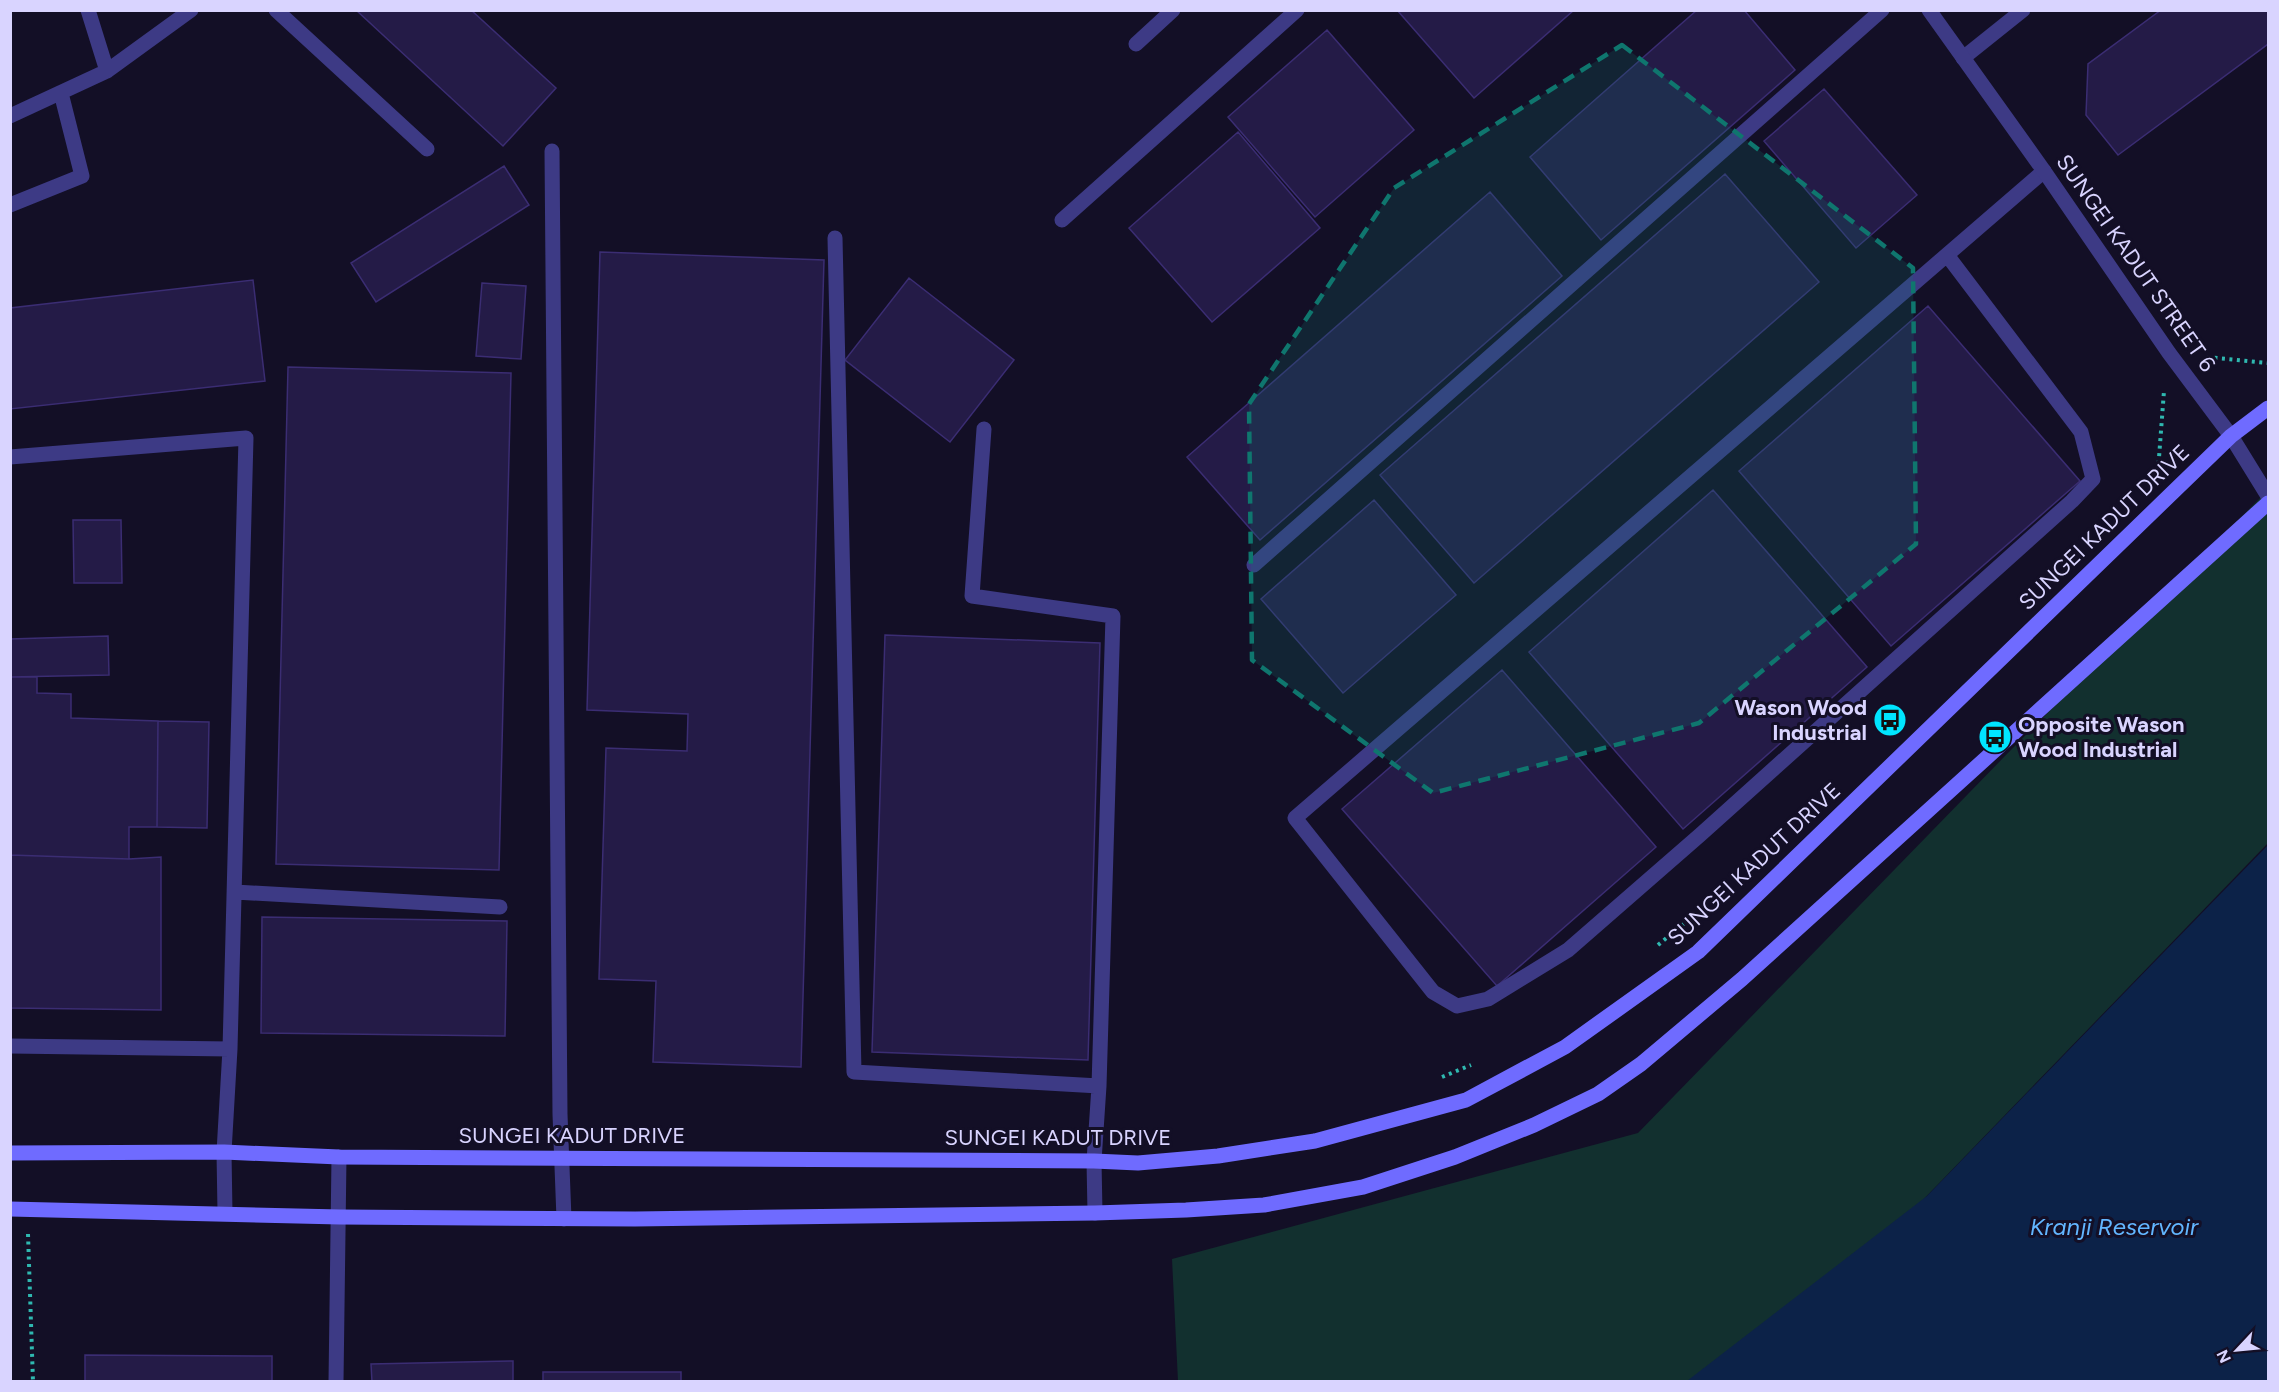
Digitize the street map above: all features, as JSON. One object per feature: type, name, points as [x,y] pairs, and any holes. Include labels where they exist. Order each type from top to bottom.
[{"type":"main road","name":"SUNGEI KADUT DRIVE","points":[[10,1153],[224,1152],[339,1157],[1138,1163],[1206,1157],[1315,1141],[1466,1100],[1565,1047],[1698,952],[2231,436],[2268,408]]},
{"type":"main road","points":[[10,1209],[340,1217],[564,1219],[1095,1213],[1264,1205],[1363,1187],[1455,1157],[1534,1125],[1598,1094],[1641,1064],[1742,979],[2268,503]]},
{"type":"street","points":[[88,10],[107,71]]},
{"type":"street","points":[[10,116],[107,71],[191,10]]},
{"type":"street","points":[[276,10],[427,148]]},
{"type":"street","points":[[1136,44],[1173,10]]},
{"type":"street","points":[[1062,220],[1297,10]]},
{"type":"street","points":[[1254,565],[1882,10]]},
{"type":"street","name":"SUNGEI KADUT STREET 6","points":[[1929,10],[2044,171],[2169,353],[2231,436],[2268,496]]},
{"type":"street","points":[[1963,58],[2023,10]]},
{"type":"street","points":[[10,206],[82,176],[61,93]]},
{"type":"street","points":[[552,151],[560,1157],[564,1219]]},
{"type":"street","points":[[1947,255],[2081,432],[2092,479],[2046,525],[1568,950],[1488,999],[1458,1006],[1433,992],[1295,818],[2044,171]]},
{"type":"street","points":[[835,238],[854,1072],[1099,1086]]},
{"type":"street","points":[[984,429],[972,596],[1113,616],[1099,1086],[1094,1161],[1095,1213]]},
{"type":"street","points":[[10,457],[246,438],[235,892],[224,1152],[225,1213]]},
{"type":"street","points":[[235,892],[500,907]]},
{"type":"street","points":[[10,1046],[230,1049]]},
{"type":"street","points":[[336,1382],[339,1157]]},
{"type":"path","points":[[2157,482],[2169,353],[2268,363]]},
{"type":"path","points":[[27,1209],[33,1382]]},
{"type":"highlighted area","points":[[1622,45],[1913,268],[1916,544],[1699,723],[1433,793],[1252,660],[1249,404],[1394,188]]},
{"type":"green space","points":[[2268,490],[2268,843],[1918,1205],[1689,1381],[1178,1381],[1172,1259],[1638,1133]]},
{"type":"water","name":"Kranji Reservoir","points":[[2268,845],[2268,1381],[1687,1381],[1927,1196]]},
{"type":"building","points":[[356,10],[471,10],[556,88],[503,146]]},
{"type":"building","points":[[1397,10],[1574,10],[1474,98]]},
{"type":"building","points":[[1697,10],[1744,10],[1795,70],[1601,240],[1530,157]]},
{"type":"building","points":[[2161,10],[2268,10],[2268,44],[2118,155],[2086,115],[2088,64]]},
{"type":"building","points":[[1327,30],[1414,130],[1315,217],[1228,117]]},
{"type":"building","points":[[1824,89],[1917,195],[1856,248],[1764,141]]},
{"type":"building","points":[[1238,132],[1320,228],[1212,322],[1129,228]]},
{"type":"building","points":[[504,166],[529,205],[376,302],[351,263]]},
{"type":"building","points":[[1725,174],[1819,282],[1474,583],[1380,475]]},
{"type":"building","points":[[1490,192],[1562,276],[1260,540],[1187,457]]},
{"type":"building","points":[[600,252],[824,260],[801,1067],[653,1062],[656,981],[599,979],[606,748],[687,751],[688,714],[587,710]]},
{"type":"building","points":[[909,278],[1014,360],[950,442],[845,360]]},
{"type":"building","points":[[253,280],[265,381],[10,409],[10,308]]},
{"type":"building","points":[[482,283],[526,286],[521,359],[476,356]]},
{"type":"building","points":[[1928,306],[2080,481],[1891,646],[1739,471]]},
{"type":"building","points":[[288,367],[511,373],[499,870],[276,864]]},
{"type":"building","points":[[1713,490],[1867,667],[1683,829],[1529,652]]},
{"type":"building","points":[[1374,500],[1456,595],[1343,693],[1261,599]]},
{"type":"building","points":[[73,520],[121,520],[122,583],[74,583]]},
{"type":"building","points":[[885,635],[1100,643],[1088,1060],[872,1052]]},
{"type":"building","points":[[108,636],[109,675],[10,677],[10,639]]},
{"type":"building","points":[[1502,670],[1656,847],[1497,986],[1342,809]]},
{"type":"building","points":[[10,677],[37,677],[37,693],[71,694],[71,718],[158,721],[157,827],[129,827],[129,859],[10,855]]},
{"type":"building","points":[[158,721],[209,722],[207,828],[157,827]]},
{"type":"building","points":[[10,855],[129,859],[161,857],[161,1010],[10,1008]]},
{"type":"building","points":[[262,917],[507,921],[505,1036],[261,1033]]},
{"type":"building","points":[[85,1355],[272,1356],[272,1382],[85,1382]]},
{"type":"building","points":[[513,1361],[513,1382],[372,1382],[371,1364]]},
{"type":"building","points":[[543,1372],[681,1372],[681,1382],[543,1382]]},
{"type":"place","name":"Wason Wood Industrial","points":[[1890,720]]},
{"type":"place","name":"Opposite Wason Wood Industrial","points":[[1995,737]]}]
